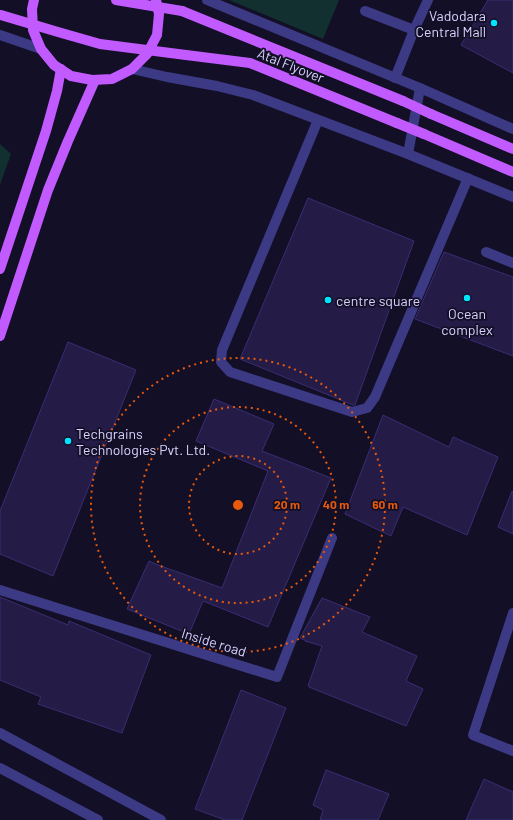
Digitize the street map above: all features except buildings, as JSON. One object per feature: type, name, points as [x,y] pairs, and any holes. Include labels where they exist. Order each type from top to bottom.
[{"type":"main road","points":[[34,0],[32,9],[33,30],[40,49],[54,65],[71,76],[92,80],[112,78],[132,69],[147,54],[157,35],[159,14],[156,0]]},
{"type":"main road","name":"Atal Flyover","points":[[116,0],[182,11],[389,95],[513,149]]},
{"type":"main road","name":"Atal Flyover","points":[[0,15],[100,44],[250,63],[466,151],[513,172]]},
{"type":"main road","points":[[0,269],[46,131],[57,91],[61,69]]},
{"type":"main road","points":[[0,336],[2,325],[48,190],[95,80]]},
{"type":"street","points":[[207,0],[420,88],[513,129]]},
{"type":"street","points":[[395,78],[414,30],[428,0]]},
{"type":"street","points":[[365,11],[414,30]]},
{"type":"street","points":[[0,35],[40,49]]},
{"type":"street","points":[[132,69],[217,86],[253,95],[408,154],[513,197]]},
{"type":"street","points":[[408,154],[420,88]]},
{"type":"street","points":[[318,120],[222,350],[221,362],[230,372],[352,412],[366,408],[375,398],[468,178]]},
{"type":"street","points":[[486,252],[513,263]]},
{"type":"street","name":"Inside road","points":[[0,590],[277,677],[332,538]]},
{"type":"street","points":[[513,613],[473,735],[513,751]]},
{"type":"street","points":[[0,732],[161,820]]},
{"type":"street","points":[[0,768],[98,820]]},
{"type":"green space","points":[[229,0],[339,0],[323,39]]},
{"type":"green space","points":[[0,144],[11,154],[0,185]]},
{"type":"place","name":"Vadodara Central Mall","points":[[494,23]]},
{"type":"place","name":"Ocean complex","points":[[467,298]]},
{"type":"place","name":"centre square","points":[[328,300]]},
{"type":"place","name":"Techgrains Technologies Pvt. Ltd.","points":[[68,441]]}]
